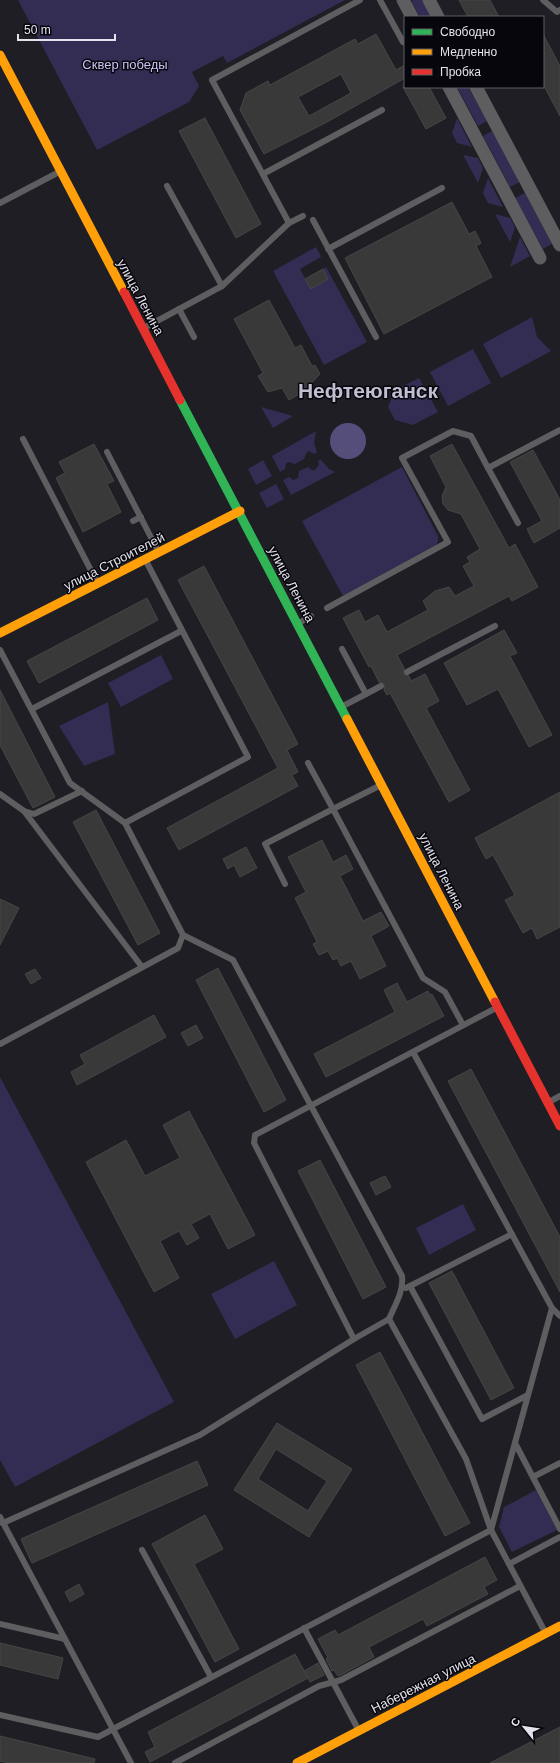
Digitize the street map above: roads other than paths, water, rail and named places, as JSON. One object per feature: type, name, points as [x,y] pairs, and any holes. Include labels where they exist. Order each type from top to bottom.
[{"type":"main road","name":"улица Ленина","points":[[0,55],[60,172],[240,511],[560,1126]]},
{"type":"main road","name":"улица Строителей","points":[[0,634],[240,511]]},
{"type":"main road","name":"Набережная улица","points":[[297,1763],[560,1626]]},
{"type":"street","points":[[403,0],[411,16]]},
{"type":"street","points":[[429,0],[437,16]]},
{"type":"street","points":[[450,88],[540,258]]},
{"type":"street","points":[[477,88],[560,245]]},
{"type":"lane","points":[[290,223],[212,80],[360,0]]},
{"type":"lane","points":[[380,0],[403,42]]},
{"type":"lane","points":[[543,0],[559,13]]},
{"type":"lane","points":[[263,174],[382,110]]},
{"type":"lane","points":[[0,203],[60,172]]},
{"type":"lane","points":[[167,186],[222,286]]},
{"type":"lane","points":[[328,249],[442,188]]},
{"type":"lane","points":[[143,329],[222,286],[290,223],[303,216]]},
{"type":"lane","points":[[313,220],[376,337]]},
{"type":"lane","points":[[179,309],[194,337]]},
{"type":"lane","points":[[327,608],[448,542],[402,458],[453,430],[471,436],[518,523]]},
{"type":"lane","points":[[488,468],[560,430]]},
{"type":"lane","points":[[23,439],[83,547],[98,583]]},
{"type":"lane","points":[[107,452],[159,552]]},
{"type":"lane","points":[[133,521],[141,517]]},
{"type":"lane","points":[[125,822],[248,757],[181,631],[145,559]]},
{"type":"lane","points":[[298,623],[311,616]]},
{"type":"lane","points":[[407,672],[495,626]]},
{"type":"lane","points":[[32,709],[181,631]]},
{"type":"lane","points":[[342,649],[366,694]]},
{"type":"lane","points":[[0,650],[70,783],[125,822],[183,935],[233,960],[312,1105],[402,1276],[403,1283],[389,1319],[354,1339],[200,1435],[2,1523]]},
{"type":"lane","points":[[341,706],[382,686]]},
{"type":"lane","points":[[308,763],[423,978],[445,992],[463,1025]]},
{"type":"lane","points":[[285,884],[265,844],[382,784]]},
{"type":"lane","points":[[24,811],[34,814],[41,812],[82,791]]},
{"type":"lane","points":[[0,794],[24,811],[142,967]]},
{"type":"lane","points":[[0,1044],[178,948],[183,935]]},
{"type":"lane","points":[[354,1339],[254,1143],[255,1135],[497,1007]]},
{"type":"lane","points":[[413,1052],[552,1308],[560,1316]]},
{"type":"lane","points":[[548,1102],[560,1096]]},
{"type":"lane","points":[[401,1291],[512,1234]]},
{"type":"lane","points":[[410,1286],[482,1419],[528,1395]]},
{"type":"lane","points":[[0,1715],[98,1737],[491,1530],[552,1308]]},
{"type":"lane","points":[[389,1319],[466,1459],[491,1530],[546,1634]]},
{"type":"lane","points":[[515,1442],[560,1529]]},
{"type":"lane","points":[[533,1477],[560,1463]]},
{"type":"lane","points":[[0,1517],[132,1763]]},
{"type":"lane","points":[[509,1564],[560,1537]]},
{"type":"lane","points":[[142,1550],[211,1677]]},
{"type":"lane","points":[[175,1763],[319,1686],[333,1683],[520,1586]]},
{"type":"lane","points":[[0,1624],[65,1639]]},
{"type":"lane","points":[[304,1628],[359,1731]]},
{"type":"district","name":"Нефтеюганск","points":[[368,391]]},
{"type":"park label","name":"Сквер победы","points":[[125,64]]}]
